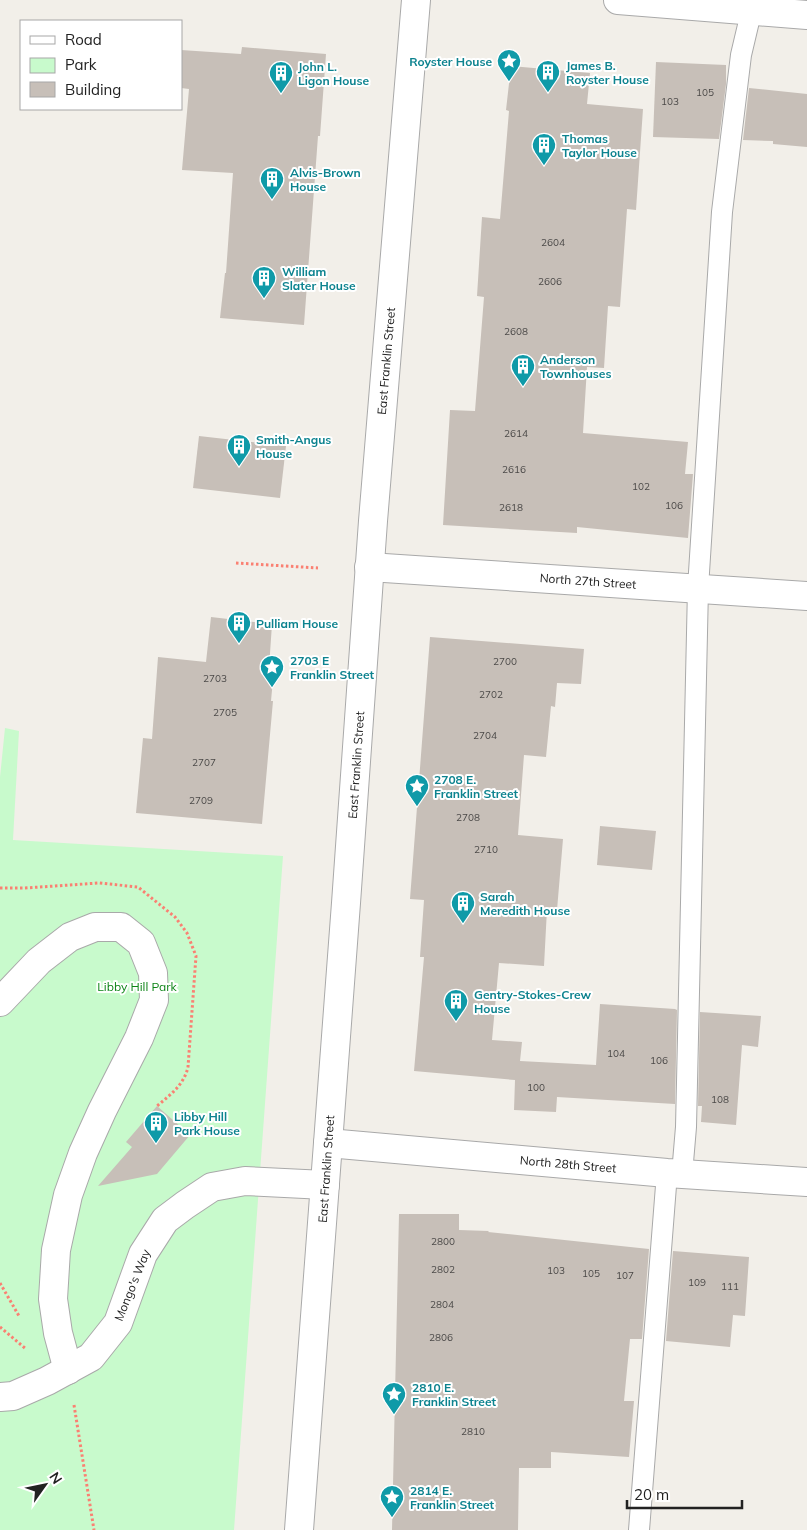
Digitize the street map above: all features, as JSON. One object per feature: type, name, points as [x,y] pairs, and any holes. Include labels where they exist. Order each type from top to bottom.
[{"type":"street","name":"East Franklin Street","points":[[299,1530],[369,567],[416,0]]},
{"type":"street","points":[[618,0],[753,5],[807,15]]},
{"type":"street","name":"North 27th Street","points":[[369,567],[807,596]]},
{"type":"street","points":[[0,1002],[38,961],[70,937],[95,926],[121,927],[141,943],[153,973],[154,1000],[139,1038],[102,1110],[83,1153],[68,1195],[56,1250],[53,1299],[58,1333],[68,1370]]},
{"type":"street","name":"North 28th Street","points":[[328,1143],[674,1173],[807,1182]]},
{"type":"street","name":"Mongo's Way","points":[[0,1397],[13,1396],[91,1357],[118,1323],[143,1254],[165,1220],[212,1187],[245,1180],[325,1185]]},
{"type":"lane","points":[[639,1530],[674,1173],[686,1127],[698,588],[722,212],[741,55],[753,5]]},
{"type":"path","points":[[236,563],[318,568]]},
{"type":"path","points":[[0,1327],[28,1352]]},
{"type":"path","points":[[68,1370],[94,1530]]},
{"type":"green space","name":"Libby Hill Park","points":[[5,728],[19,731],[13,840],[283,856],[234,1530],[0,1530],[0,777]]},
{"type":"building","points":[[242,47],[326,54],[304,325],[220,318],[226,273],[233,173],[182,170],[189,89],[182,88],[182,50],[241,54]]},
{"type":"building","points":[[656,62],[726,65],[726,84],[719,139],[653,137]]},
{"type":"building","points":[[511,66],[590,73],[587,104],[643,109],[636,210],[627,209],[620,307],[608,306],[604,368],[587,367],[583,433],[688,442],[685,474],[693,474],[688,538],[577,527],[577,533],[443,525],[450,410],[475,411],[484,297],[477,296],[482,217],[500,219],[509,111],[506,110]]},
{"type":"building","points":[[749,88],[807,94],[807,147],[773,144],[773,141],[743,140]]},
{"type":"building","name":"Smith-Angus House","points":[[199,436],[286,446],[280,498],[193,488]]},
{"type":"building","points":[[211,617],[272,624],[269,668],[274,668],[271,701],[273,701],[262,824],[136,813],[143,738],[152,739],[158,657],[206,662]]},
{"type":"building","points":[[430,637],[584,649],[581,684],[557,683],[555,707],[551,706],[546,757],[524,755],[518,835],[563,839],[557,910],[547,909],[544,966],[499,963],[492,1040],[522,1042],[520,1061],[596,1065],[600,1004],[675,1009],[677,1010],[675,1104],[557,1097],[556,1112],[514,1110],[515,1080],[414,1071],[424,957],[420,957],[424,900],[410,899]]},
{"type":"building","points":[[600,826],[656,831],[652,870],[597,865]]},
{"type":"building","points":[[700,1012],[761,1016],[758,1047],[742,1045],[736,1125],[701,1122],[702,1106],[698,1106]]},
{"type":"building","name":"Libby Hill Park House","points":[[157,1106],[190,1135],[157,1174],[98,1186],[132,1147],[126,1142]]},
{"type":"building","points":[[399,1214],[459,1214],[459,1230],[489,1231],[649,1249],[642,1339],[630,1339],[624,1401],[634,1401],[629,1457],[551,1452],[551,1468],[519,1468],[518,1530],[392,1530]]},
{"type":"building","points":[[673,1251],[749,1257],[745,1316],[733,1315],[730,1347],[666,1341]]},
{"type":"place","name":"Royster House","points":[[509,82]]},
{"type":"place","name":"James B. Royster House","points":[[548,93]]},
{"type":"place","name":"John L. Ligon House","points":[[281,94]]},
{"type":"place","name":"Thomas Taylor House","points":[[544,166]]},
{"type":"place","name":"Alvis-Brown House","points":[[272,200]]},
{"type":"place","name":"William Slater House","points":[[264,299]]},
{"type":"place","name":"Anderson Townhouses","points":[[523,387]]},
{"type":"place","name":"Smith-Angus House","points":[[239,467]]},
{"type":"place","name":"Pulliam House","points":[[239,644]]},
{"type":"place","name":"2703 E Franklin Street","points":[[272,688]]},
{"type":"place","name":"2708 E. Franklin Street","points":[[417,807]]},
{"type":"place","name":"Sarah Meredith House","points":[[463,924]]},
{"type":"place","name":"Gentry-Stokes-Crew House","points":[[456,1022]]},
{"type":"place","name":"Libby Hill Park House","points":[[156,1144]]},
{"type":"place","name":"2810 E. Franklin Street","points":[[394,1415]]},
{"type":"place","name":"2814 E. Franklin Street","points":[[392,1518]]}]
